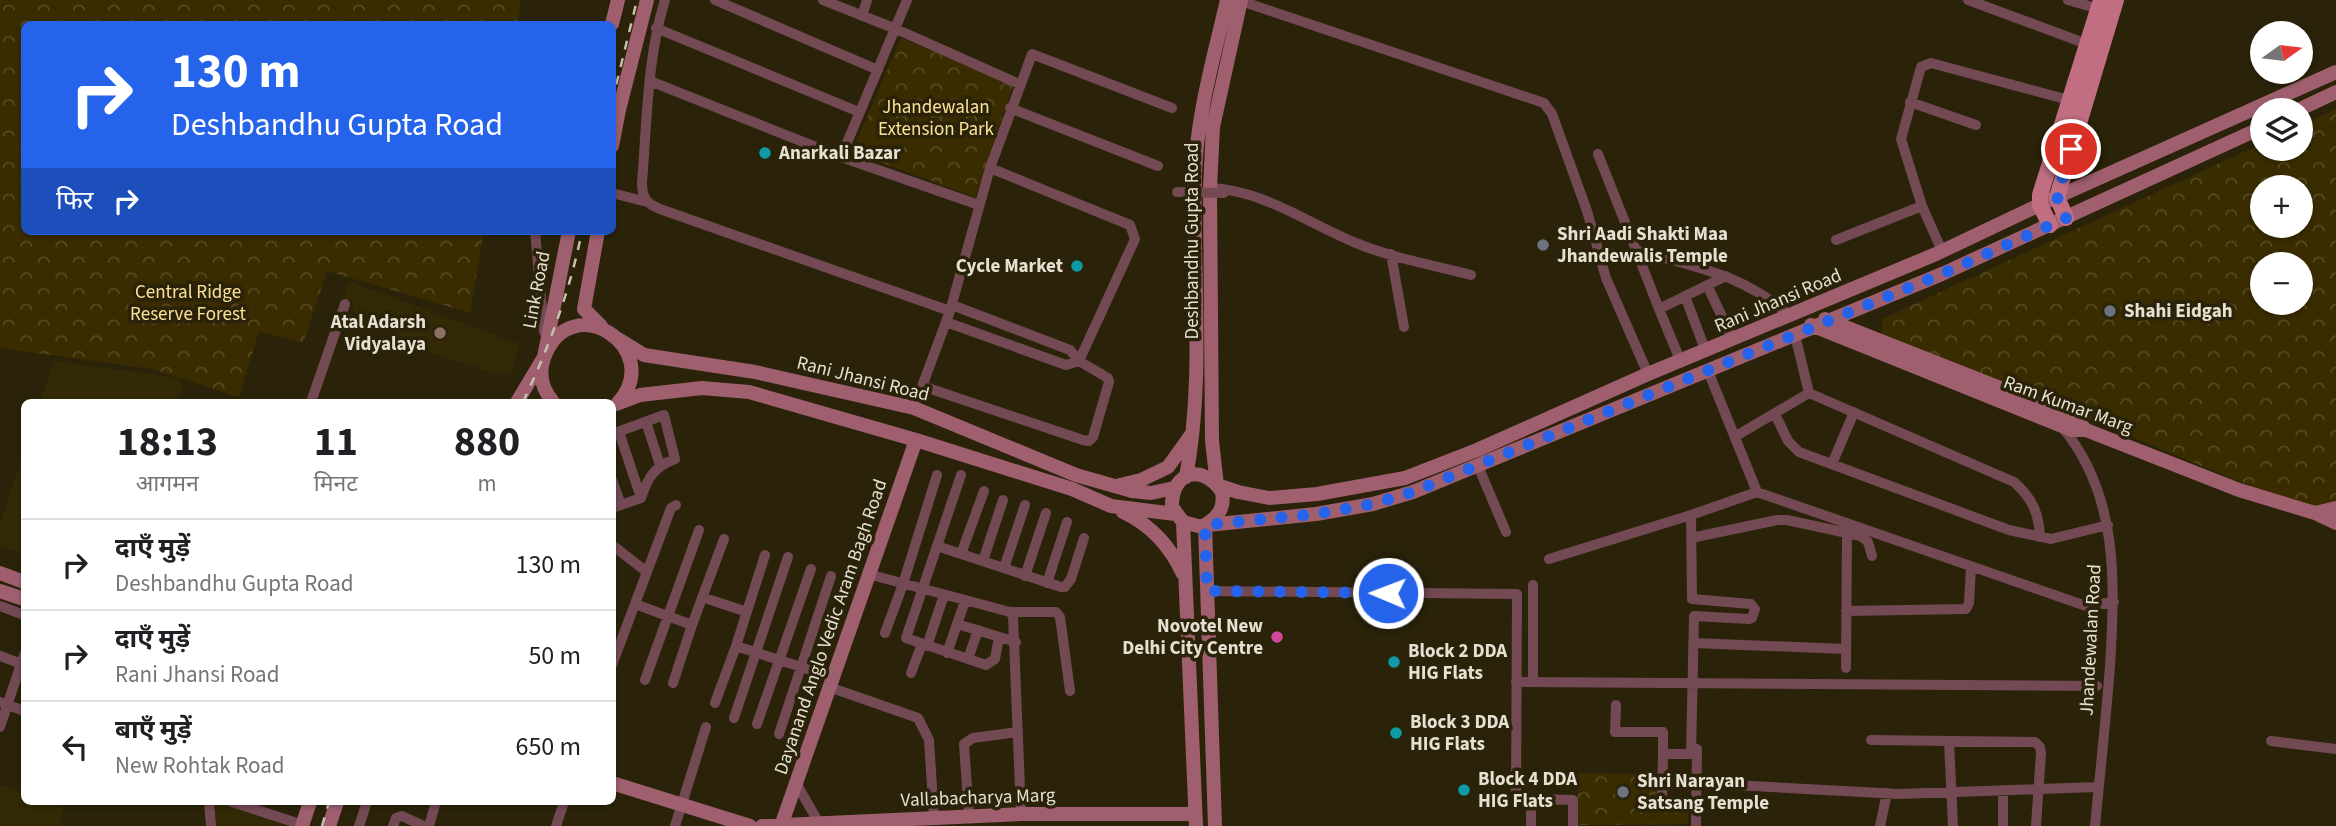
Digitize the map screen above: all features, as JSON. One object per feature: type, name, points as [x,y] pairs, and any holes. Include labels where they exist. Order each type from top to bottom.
[{"type":"main road","points":[[612,21],[618,0]]},
{"type":"main road","points":[[616,125],[647,0]]},
{"type":"main road","name":"Deshbandhu Gupta Road","points":[[1186,477],[1195,429],[1196,285],[1202,209],[1210,188],[1213,127],[1232,0]]},
{"type":"main road","name":"Deshbandhu Gupta Road","points":[[1217,485],[1212,441],[1200,120],[1232,0]]},
{"type":"main road","points":[[2066,218],[2057,197],[2116,0]]},
{"type":"main road","points":[[2050,225],[2040,205],[2040,195],[2100,4]]},
{"type":"main road","name":"Rani Jhansi Road","points":[[1217,485],[1269,498],[1317,494],[1405,478],[1477,450],[1648,374],[1942,251],[2336,72]]},
{"type":"main road","points":[[2313,103],[2336,92]]},
{"type":"main road","name":"Rani Jhansi Road","points":[[1205,525],[1316,514],[1373,504],[1413,492],[1942,274],[2250,133]]},
{"type":"main road","name":"Link Road","points":[[544,357],[568,235]]},
{"type":"main road","points":[[597,235],[584,309],[604,329]]},
{"type":"main road","points":[[1805,310],[1822,323],[2061,412],[2074,418],[2086,430]]},
{"type":"main road","name":"Ram Kumar Marg","points":[[1790,316],[1822,323],[2061,426],[2072,430],[2086,430],[2239,490],[2315,513],[2336,523]]},
{"type":"main road","points":[[551,399],[541,381],[540,370],[551,341],[567,329],[586,325],[604,329]]},
{"type":"main road","name":"Rani Jhansi Road","points":[[604,329],[644,355],[755,372],[914,408],[1076,475],[1151,494],[1174,488]]},
{"type":"main road","points":[[616,405],[629,386],[631,366],[625,347],[618,339]]},
{"type":"main road","points":[[518,399],[544,357]]},
{"type":"main road","points":[[616,405],[640,396],[702,388],[749,392],[916,440],[1072,489],[1138,519],[1155,533],[1174,556],[1186,581]]},
{"type":"main road","points":[[1115,486],[1141,480],[1168,467],[1195,429]]},
{"type":"main road","name":"Dayanand Anglo Vedic Aram Bagh Road","points":[[781,826],[916,440]]},
{"type":"main road","points":[[1111,506],[1179,518],[1193,526],[1205,525],[1215,519],[1222,507],[1223,497],[1212,479],[1204,475],[1186,477],[1174,488],[1172,507],[1179,518],[1186,581],[1195,820]]},
{"type":"main road","points":[[2315,513],[2336,508]]},
{"type":"main road","points":[[1205,525],[1215,826]]},
{"type":"main road","points":[[0,573],[21,581]]},
{"type":"main road","points":[[0,591],[21,598]]},
{"type":"main road","points":[[616,784],[750,826]]},
{"type":"main road","points":[[302,825],[309,805]]},
{"type":"main road","points":[[329,826],[336,805]]},
{"type":"main road","name":"Vallabacharya Marg","points":[[762,826],[894,823],[934,818],[962,820],[1021,814],[1195,820]]},
{"type":"street","points":[[647,202],[642,192],[642,183],[650,81],[656,28],[665,0]]},
{"type":"street","points":[[715,0],[878,70]]},
{"type":"street","points":[[862,16],[867,0]]},
{"type":"street","points":[[841,158],[906,0]]},
{"type":"street","points":[[1232,0],[1544,103],[1552,114],[1587,211],[1606,278],[1648,374]]},
{"type":"street","points":[[1968,0],[2087,44]]},
{"type":"street","points":[[2068,0],[2100,4]]},
{"type":"street","points":[[829,1],[1019,83]]},
{"type":"street","points":[[656,28],[859,112]]},
{"type":"street","points":[[914,408],[951,308],[979,205],[1010,108],[1032,54],[1172,108]]},
{"type":"street","points":[[1942,251],[1922,206],[1901,139],[1921,67],[1931,63],[2069,100]]},
{"type":"street","points":[[650,81],[841,158],[979,205]]},
{"type":"street","points":[[1910,102],[1976,125]]},
{"type":"street","points":[[1010,108],[1158,166]]},
{"type":"street","points":[[1598,154],[1681,362]]},
{"type":"street","points":[[946,322],[1066,365],[1079,361],[1135,239],[1130,225],[990,168]]},
{"type":"street","points":[[1210,188],[1235,189],[1270,202],[1357,244],[1471,275]]},
{"type":"street","points":[[1177,191],[1224,193]]},
{"type":"street","points":[[616,194],[647,202],[660,209],[1070,349],[1079,361],[1106,377],[1109,382],[1093,437],[1088,441],[922,386]]},
{"type":"street","points":[[1836,240],[1922,206]]},
{"type":"street","points":[[536,235],[545,324],[544,357]]},
{"type":"street","points":[[1636,250],[1745,284],[1770,298],[1790,316]]},
{"type":"street","points":[[1391,254],[1404,327]]},
{"type":"street","points":[[1659,309],[1726,276]]},
{"type":"street","points":[[1707,285],[1733,340]]},
{"type":"street","points":[[1685,296],[1706,352]]},
{"type":"street","points":[[311,399],[345,304]]},
{"type":"street","points":[[1795,335],[1809,393]]},
{"type":"street","points":[[1708,371],[1757,492]]},
{"type":"street","points":[[1809,393],[2014,482],[2023,489],[2038,513],[2040,537]]},
{"type":"street","points":[[1736,436],[1809,393]]},
{"type":"street","points":[[1832,464],[1854,412]]},
{"type":"street","points":[[1775,414],[1788,441],[1799,452],[2009,530],[2051,538],[2108,526]]},
{"type":"street","points":[[664,415],[674,460],[660,465],[646,480],[641,498],[616,433],[664,415]]},
{"type":"street","points":[[646,422],[660,465]]},
{"type":"street","name":"Jhandewalan Road","points":[[2061,426],[2076,444],[2092,474],[2112,549],[2114,602],[2095,826]]},
{"type":"street","points":[[1478,466],[1506,532]]},
{"type":"street","points":[[885,633],[937,475]]},
{"type":"street","points":[[961,475],[906,638],[986,664],[995,659],[999,637]]},
{"type":"street","points":[[961,554],[984,491]]},
{"type":"street","points":[[1549,559],[1757,492],[2086,606],[2114,602]]},
{"type":"street","points":[[617,507],[641,498]]},
{"type":"street","points":[[983,561],[1003,500]]},
{"type":"street","points":[[616,654],[671,508],[676,505]]},
{"type":"street","points":[[1004,568],[1025,505]]},
{"type":"street","points":[[1026,576],[1046,513]]},
{"type":"street","points":[[1663,754],[1691,754],[1695,616],[1749,619],[1755,609],[1751,604],[1692,599],[1690,515]]},
{"type":"street","points":[[1691,538],[1777,520],[1861,536],[1868,542],[1872,556]]},
{"type":"street","points":[[1048,583],[1067,522]]},
{"type":"street","points":[[645,680],[699,530]]},
{"type":"street","points":[[1846,668],[1847,532]]},
{"type":"street","points":[[937,546],[1060,587],[1068,584],[1084,538]]},
{"type":"street","points":[[673,683],[724,539]]},
{"type":"street","points":[[616,548],[647,572]]},
{"type":"street","points":[[715,703],[765,555]]},
{"type":"street","points":[[734,718],[789,557]]},
{"type":"street","points":[[1846,611],[1966,608],[1969,603],[1971,566]]},
{"type":"street","points":[[757,723],[811,569]]},
{"type":"street","points":[[868,574],[1010,612],[1056,612],[1060,617],[1070,691]]},
{"type":"street","points":[[779,734],[831,576]]},
{"type":"street","points":[[1533,585],[1533,682]]},
{"type":"street","points":[[1207,591],[1517,594],[1516,796],[1575,800],[1573,826]]},
{"type":"street","points":[[911,673],[944,595]]},
{"type":"street","points":[[702,597],[747,612]]},
{"type":"street","points":[[947,653],[965,601]]},
{"type":"street","points":[[635,604],[692,625]]},
{"type":"street","points":[[0,606],[21,614]]},
{"type":"street","points":[[1010,612],[1015,621],[1021,814]]},
{"type":"street","points":[[957,624],[1016,642]]},
{"type":"street","points":[[968,659],[978,630]]},
{"type":"street","points":[[1694,643],[1846,649]]},
{"type":"street","points":[[736,646],[800,667],[918,718],[929,740],[934,818]]},
{"type":"street","points":[[0,656],[21,660]]},
{"type":"street","points":[[0,727],[4,704],[21,667]]},
{"type":"street","points":[[1516,682],[2097,686]]},
{"type":"street","points":[[4,704],[21,709]]},
{"type":"street","points":[[1616,705],[1615,732],[1663,732],[1662,803],[1687,803]]},
{"type":"street","points":[[1696,826],[1698,720]]},
{"type":"street","points":[[675,826],[706,727]]},
{"type":"street","points":[[962,820],[964,744],[973,738],[1018,732]]},
{"type":"street","points":[[1871,740],[2035,742],[2041,753],[2036,826]]},
{"type":"street","points":[[1949,741],[1953,826]]},
{"type":"street","points":[[2271,741],[2336,749]]},
{"type":"street","points":[[796,783],[819,823]]},
{"type":"street","points":[[1695,783],[1887,793],[2098,787]]},
{"type":"street","points":[[2003,790],[2003,826]]},
{"type":"street","points":[[1880,826],[1887,793]]},
{"type":"street","points":[[1531,799],[1531,826]]},
{"type":"street","points":[[209,805],[211,826]]},
{"type":"street","points":[[241,805],[302,825]]},
{"type":"street","points":[[359,826],[366,805]]},
{"type":"street","points":[[393,826],[396,818],[402,816],[427,826],[435,805]]},
{"type":"street","points":[[556,826],[563,805]]},
{"type":"shaded area","name":"Atal Adarsh Vidyalaya","points":[[349,281],[519,344],[512,373],[494,373],[389,339],[393,326],[352,311],[353,302],[343,297]]},
{"type":"shaded area","points":[[54,361],[178,378],[183,384],[178,399],[41,399]]},
{"type":"shaded area","points":[[21,459],[21,554],[0,546],[0,524]]},
{"type":"shaded area","points":[[0,785],[21,792],[21,805],[65,807],[58,826],[0,826]]},
{"type":"shaded area","points":[[213,805],[227,805],[283,824],[282,826],[214,826]]},
{"type":"green space","name":"Central Ridge Reserve Forest","points":[[0,0],[521,0],[518,21],[21,21],[21,235],[483,235],[470,313],[327,271],[303,343],[259,331],[239,397],[152,369],[0,348]]},
{"type":"green space","name":"Jhandewalan Extension Park","points":[[901,38],[1013,85],[975,197],[852,152]]},
{"type":"green space","name":"Shahi Eidgah","points":[[2336,109],[2336,510],[2311,511],[1882,334],[1882,319],[2250,149],[2250,161],[2313,161],[2313,120]]},
{"type":"green space","points":[[1578,773],[1659,774],[1659,808],[1688,808],[1688,824],[1577,825]]},
{"type":"railway","points":[[616,86],[637,0]]},
{"type":"railway","points":[[524,399],[558,318],[581,235]]},
{"type":"railway","points":[[322,826],[328,805]]},
{"type":"place","name":"Anarkali Bazar","points":[[765,153]]},
{"type":"place","name":"Shri Aadi Shakti Maa Jhandewalis Temple","points":[[1543,245]]},
{"type":"place","name":"Cycle Market","points":[[1077,266]]},
{"type":"place","name":"Shahi Eidgah","points":[[2110,311]]},
{"type":"place","name":"Atal Adarsh Vidyalaya","points":[[440,333]]},
{"type":"place","name":"Novotel New Delhi City Centre","points":[[1277,637]]},
{"type":"place","name":"Block 2 DDA HIG Flats","points":[[1394,662]]},
{"type":"place","name":"Block 3 DDA HIG Flats","points":[[1396,733]]},
{"type":"place","name":"Block 4 DDA HIG Flats","points":[[1464,790]]},
{"type":"place","name":"Shri Narayan Satsang Temple","points":[[1623,792]]},
{"type":"route","points":[[1388,593],[1207,591],[1205,525],[1316,514],[1373,504],[1413,492],[1942,274],[2066,218],[2057,197],[2071,149]]}]
